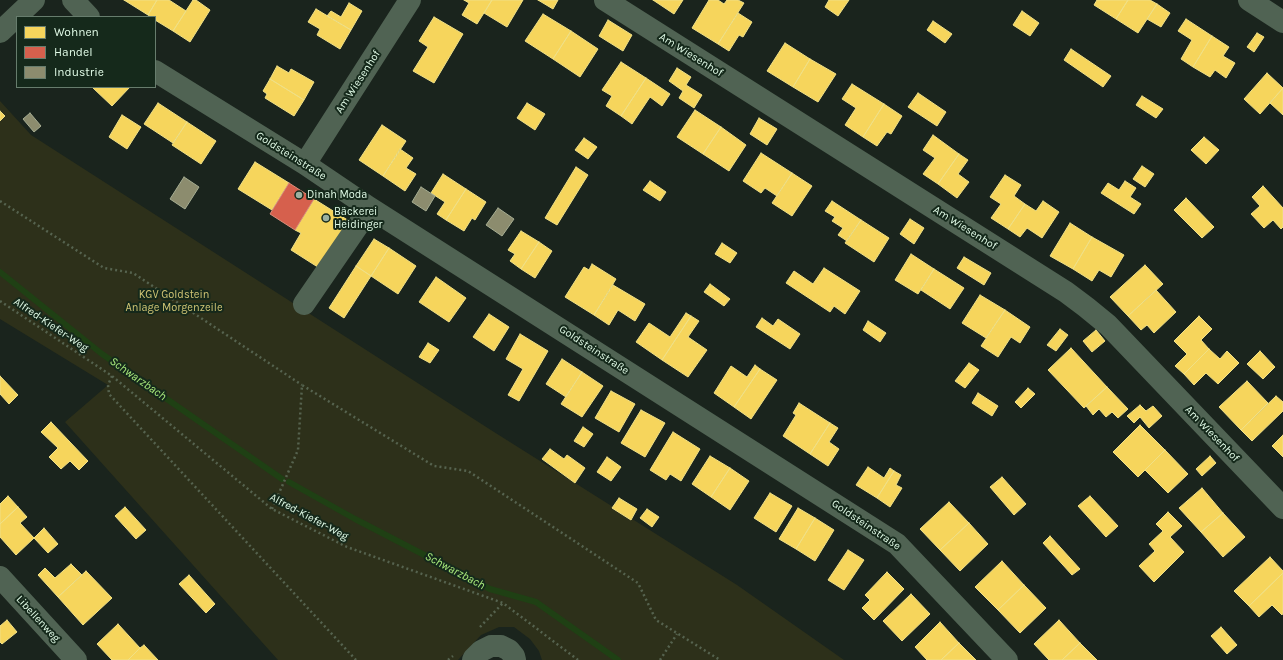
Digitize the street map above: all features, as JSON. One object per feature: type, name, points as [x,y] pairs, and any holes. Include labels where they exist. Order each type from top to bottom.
[{"type":"street","points":[[17,16],[34,0]]},
{"type":"street","points":[[73,0],[88,16]]},
{"type":"street","name":"Am Wiesenhof","points":[[305,164],[410,0]]},
{"type":"street","name":"Am Wiesenhof","points":[[605,0],[1060,288],[1086,307],[1108,325],[1283,508]]},
{"type":"street","points":[[1249,0],[1283,22]]},
{"type":"street","points":[[0,32],[16,17]]},
{"type":"street","name":"Goldsteinstraße","points":[[156,72],[305,164],[370,208],[897,544],[1007,660]]},
{"type":"street","points":[[304,304],[370,208]]},
{"type":"street","name":"Libellenweg","points":[[0,577],[76,660]]},
{"type":"street","points":[[473,660],[481,651],[491,646],[501,646],[514,656],[515,660]]},
{"type":"path","points":[[0,201],[104,268],[133,273],[302,385],[434,466],[468,471],[638,583],[656,620],[720,660]]},
{"type":"path","name":"Alfred-Kiefer-Weg","points":[[0,301],[112,376],[272,509],[347,547],[503,603],[578,660]]},
{"type":"path","points":[[112,376],[108,385],[109,394],[356,660]]},
{"type":"path","points":[[272,509],[298,450],[302,385]]},
{"type":"path","points":[[660,660],[678,634]]},
{"type":"green space","name":"KGV Goldstein Anlage Morgenzeile","points":[[0,101],[31,135],[494,432],[737,585],[844,660],[542,660],[539,651],[530,639],[514,627],[499,627],[481,635],[458,660],[278,660],[65,422],[108,385],[0,319]]},
{"type":"building: Wohnen","points":[[124,0],[157,0],[148,15]]},
{"type":"building: Wohnen","points":[[157,0],[169,0],[186,11],[173,31],[156,21],[156,16],[148,15]]},
{"type":"building: Wohnen","points":[[193,0],[196,0],[210,10],[190,42],[173,31]]},
{"type":"building: Wohnen","points":[[464,0],[492,0],[477,24],[462,15],[469,3]]},
{"type":"building: Wohnen","points":[[492,0],[523,0],[507,27],[484,13]]},
{"type":"building: Wohnen","points":[[538,0],[558,0],[553,9]]},
{"type":"building: Wohnen","points":[[653,0],[683,0],[674,14]]},
{"type":"building: Wohnen","points":[[709,0],[718,0],[724,4],[727,0],[738,0],[744,3],[718,44],[692,28]]},
{"type":"building: Wohnen","points":[[829,0],[849,0],[838,16],[825,7]]},
{"type":"building: Wohnen","points":[[1097,0],[1128,0],[1116,19],[1094,5]]},
{"type":"building: Wohnen","points":[[1128,0],[1150,0],[1157,4],[1138,33],[1116,19]]},
{"type":"building: Wohnen","points":[[349,3],[362,11],[351,30],[327,16],[331,11],[341,17]]},
{"type":"building: Wohnen","points":[[1157,4],[1170,13],[1161,27],[1147,19]]},
{"type":"building: Wohnen","points":[[316,9],[351,30],[340,49],[317,35],[320,29],[308,22]]},
{"type":"building: Wohnen","points":[[1022,11],[1039,23],[1030,36],[1013,25]]},
{"type":"building: Wohnen","points":[[738,13],[752,22],[743,37],[739,35],[729,51],[718,44]]},
{"type":"building: Wohnen","points":[[543,14],[571,31],[553,59],[525,41]]},
{"type":"building: Wohnen","points":[[434,17],[463,34],[434,83],[413,71],[428,47],[419,41]]},
{"type":"building: Wohnen","points":[[1186,19],[1212,36],[1193,67],[1181,59],[1192,40],[1178,31]]},
{"type":"building: Wohnen","points":[[608,20],[632,35],[623,51],[599,36]]},
{"type":"building: Wohnen","points":[[933,21],[952,34],[945,43],[927,30]]},
{"type":"building: Wohnen","points":[[571,31],[598,49],[580,77],[553,59]]},
{"type":"building: Wohnen","points":[[1257,33],[1264,37],[1254,52],[1247,47]]},
{"type":"building: Wohnen","points":[[1212,36],[1229,47],[1223,56],[1235,63],[1226,78],[1215,70],[1210,77],[1193,67]]},
{"type":"building: Wohnen","points":[[785,43],[810,59],[793,87],[767,71]]},
{"type":"building: Wohnen","points":[[1071,49],[1111,76],[1103,87],[1064,60]]},
{"type":"building: Wohnen","points":[[810,59],[836,74],[818,102],[793,87]]},
{"type":"building: Wohnen","points":[[621,62],[646,78],[621,116],[606,106],[612,96],[602,90]]},
{"type":"building: Wohnen","points":[[277,66],[289,73],[291,69],[314,82],[304,100],[270,79]]},
{"type":"building: Wohnen","points":[[677,68],[691,77],[686,85],[702,95],[694,108],[679,98],[683,91],[669,81]]},
{"type":"building: Wohnen","points":[[1267,73],[1283,88],[1260,114],[1244,99]]},
{"type":"building: Wohnen","points":[[646,78],[670,94],[662,106],[650,97],[632,124],[621,116]]},
{"type":"building: Wohnen","points":[[270,79],[304,100],[294,116],[265,98],[267,94],[263,91]]},
{"type":"building: Wohnen","points":[[852,84],[884,104],[863,137],[845,125],[856,108],[842,99]]},
{"type":"building: Wohnen","points":[[93,88],[129,88],[112,106]]},
{"type":"building: Wohnen","points":[[1283,88],[1283,115],[1270,103]]},
{"type":"building: Wohnen","points":[[918,93],[946,112],[937,126],[908,107]]},
{"type":"building: Wohnen","points":[[1142,96],[1163,109],[1156,118],[1136,105]]},
{"type":"building: Wohnen","points":[[158,103],[187,122],[173,143],[144,124]]},
{"type":"building: Wohnen","points":[[527,103],[545,114],[535,130],[517,118]]},
{"type":"building: Wohnen","points":[[884,104],[902,116],[891,134],[887,132],[877,146],[863,137]]},
{"type":"building: Wohnen","points":[[695,110],[721,127],[703,154],[677,137]]},
{"type":"building: Wohnen","points":[[0,111],[5,116],[0,121]]},
{"type":"building: Wohnen","points":[[122,115],[141,127],[127,149],[109,137]]},
{"type":"building: Wohnen","points":[[759,118],[777,129],[767,145],[750,134]]},
{"type":"building: Wohnen","points":[[187,122],[216,141],[201,164],[172,145]]},
{"type":"building: Wohnen","points":[[382,125],[406,141],[383,176],[359,160]]},
{"type":"building: Wohnen","points":[[721,127],[746,145],[729,171],[703,154]]},
{"type":"building: Wohnen","points":[[933,135],[959,154],[938,184],[923,174],[935,158],[923,150]]},
{"type":"building: Wohnen","points":[[1204,137],[1219,150],[1206,164],[1191,150]]},
{"type":"building: Wohnen","points":[[584,138],[597,147],[588,159],[575,150]]},
{"type":"building: Wohnen","points":[[400,149],[413,158],[406,168],[416,174],[405,191],[383,176]]},
{"type":"building: Wohnen","points":[[761,153],[792,173],[777,196],[765,188],[761,193],[743,181]]},
{"type":"building: Wohnen","points":[[959,154],[968,160],[958,174],[969,182],[957,198],[938,184]]},
{"type":"building: Wohnen","points":[[255,162],[289,183],[272,210],[238,189]]},
{"type":"building: Wohnen","points":[[1142,166],[1154,174],[1145,187],[1133,179]]},
{"type":"building: Wohnen","points":[[576,167],[588,175],[557,225],[545,218]]},
{"type":"building: Wohnen","points":[[792,173],[812,186],[792,216],[772,203]]},
{"type":"building: Wohnen","points":[[443,174],[466,189],[446,220],[437,214],[445,202],[431,193]]},
{"type":"building: Wohnen","points":[[1005,175],[1021,185],[1014,196],[1025,204],[1008,229],[991,218],[1001,204],[990,197]]},
{"type":"building: Wohnen","points":[[650,181],[666,192],[660,201],[643,190]]},
{"type":"building: Wohnen","points":[[1125,181],[1136,188],[1130,197],[1141,204],[1134,214],[1101,193],[1108,183],[1119,190]]},
{"type":"building: Wohnen","points":[[1263,186],[1283,208],[1283,227],[1281,229],[1273,220],[1264,228],[1251,214],[1260,206],[1252,197]]},
{"type":"building: Wohnen","points":[[466,189],[486,202],[475,220],[472,218],[464,231],[446,220]]},
{"type":"building: Wohnen","points":[[1186,198],[1214,227],[1202,238],[1174,210]]},
{"type":"building: Wohnen","points":[[314,199],[354,224],[324,271],[291,250],[301,233],[295,230]]},
{"type":"building: Wohnen","points":[[832,201],[861,220],[847,241],[838,235],[843,228],[832,221],[835,217],[825,211]]},
{"type":"building: Wohnen","points":[[1043,201],[1059,212],[1042,238],[1027,228],[1020,237],[1008,229],[1025,204],[1036,211]]},
{"type":"building: Wohnen","points":[[910,219],[924,228],[914,244],[900,234]]},
{"type":"building: Wohnen","points":[[861,220],[889,238],[874,262],[845,243]]},
{"type":"building: Wohnen","points":[[1070,223],[1092,237],[1073,269],[1050,256]]},
{"type":"building: Wohnen","points":[[521,231],[539,242],[521,269],[510,261],[515,254],[508,250]]},
{"type":"building: Wohnen","points":[[1092,237],[1124,255],[1111,277],[1099,270],[1092,281],[1073,269]]},
{"type":"building: Wohnen","points":[[374,239],[389,248],[371,276],[356,266]]},
{"type":"building: Wohnen","points":[[539,242],[552,251],[535,278],[521,269]]},
{"type":"building: Wohnen","points":[[722,243],[737,253],[730,263],[715,254]]},
{"type":"building: Wohnen","points":[[389,248],[416,266],[398,294],[371,276]]},
{"type":"building: Wohnen","points":[[911,254],[934,269],[918,294],[895,280]]},
{"type":"building: Wohnen","points":[[964,257],[991,273],[984,285],[957,268]]},
{"type":"building: Wohnen","points":[[592,264],[616,279],[594,315],[565,297],[584,267],[589,270]]},
{"type":"building: Wohnen","points":[[1145,265],[1163,284],[1128,316],[1110,297]]},
{"type":"building: Wohnen","points":[[356,266],[371,276],[344,318],[329,308]]},
{"type":"building: Wohnen","points":[[824,268],[860,291],[845,314],[834,306],[830,312],[786,283],[794,271],[813,284]]},
{"type":"building: Wohnen","points":[[934,269],[964,288],[950,309],[921,290]]},
{"type":"building: Wohnen","points":[[436,277],[466,298],[449,322],[419,302]]},
{"type":"building: Wohnen","points":[[710,284],[730,299],[724,306],[704,292]]},
{"type":"building: Wohnen","points":[[613,285],[645,304],[635,321],[618,310],[609,325],[594,315]]},
{"type":"building: Wohnen","points":[[1156,290],[1176,312],[1154,333],[1147,325],[1141,330],[1128,316]]},
{"type":"building: Wohnen","points":[[980,295],[1005,310],[986,338],[962,323]]},
{"type":"building: Wohnen","points":[[1005,310],[1030,327],[1020,343],[1011,337],[998,357],[981,346]]},
{"type":"building: Wohnen","points":[[686,313],[691,316],[662,360],[636,342],[649,323],[670,337]]},
{"type":"building: Wohnen","points":[[489,314],[509,327],[494,351],[473,337]]},
{"type":"building: Wohnen","points":[[691,316],[699,321],[688,337],[707,350],[688,377],[662,360]]},
{"type":"building: Wohnen","points":[[1199,316],[1212,329],[1201,340],[1209,349],[1184,374],[1175,366],[1187,354],[1174,341]]},
{"type":"building: Wohnen","points":[[762,318],[773,326],[778,319],[800,334],[790,349],[756,327]]},
{"type":"building: Wohnen","points":[[868,321],[886,333],[880,342],[863,330]]},
{"type":"building: Wohnen","points":[[1060,329],[1068,335],[1056,351],[1047,345]]},
{"type":"building: Wohnen","points":[[1096,330],[1105,341],[1092,352],[1083,341]]},
{"type":"building: Wohnen","points":[[520,334],[548,351],[519,401],[508,395],[523,369],[506,359]]},
{"type":"building: Wohnen","points":[[428,343],[439,350],[430,363],[419,357]]},
{"type":"building: Wohnen","points":[[1071,348],[1107,387],[1084,408],[1048,370]]},
{"type":"building: Wohnen","points":[[1209,349],[1220,359],[1227,351],[1239,363],[1218,384],[1206,373],[1194,385],[1184,374]]},
{"type":"building: Wohnen","points":[[1260,351],[1275,367],[1263,379],[1247,364]]},
{"type":"building: Wohnen","points":[[562,359],[582,372],[566,397],[546,384]]},
{"type":"building: Wohnen","points":[[969,363],[979,370],[965,388],[955,381]]},
{"type":"building: Wohnen","points":[[755,365],[760,369],[734,407],[714,393],[731,366],[747,377]]},
{"type":"building: Wohnen","points":[[760,369],[777,380],[751,419],[734,407]]},
{"type":"building: Wohnen","points":[[582,372],[603,386],[582,417],[561,404]]},
{"type":"building: Wohnen","points":[[0,376],[18,395],[9,404],[0,394]]},
{"type":"building: Wohnen","points":[[1247,381],[1268,403],[1241,430],[1219,407]]},
{"type":"building: Wohnen","points":[[1107,387],[1128,409],[1118,418],[1112,412],[1106,417],[1099,409],[1093,415],[1086,406]]},
{"type":"building: Wohnen","points":[[1028,388],[1035,394],[1021,408],[1015,402]]},
{"type":"building: Wohnen","points":[[611,391],[635,404],[619,432],[595,418]]},
{"type":"building: Wohnen","points":[[978,393],[998,406],[992,416],[972,403]]},
{"type":"building: Wohnen","points":[[1276,396],[1283,402],[1283,411],[1252,441],[1241,430]]},
{"type":"building: Wohnen","points":[[799,403],[830,423],[810,454],[783,436],[796,415],[793,413]]},
{"type":"building: Wohnen","points":[[1140,405],[1146,411],[1153,406],[1162,416],[1149,428],[1140,417],[1134,423],[1127,416]]},
{"type":"building: Wohnen","points":[[641,410],[665,423],[645,457],[621,443]]},
{"type":"building: Wohnen","points":[[51,422],[88,461],[79,470],[70,461],[61,469],[49,457],[58,448],[41,432]]},
{"type":"building: Wohnen","points":[[830,423],[838,428],[829,442],[839,449],[828,466],[810,454]]},
{"type":"building: Wohnen","points":[[1140,425],[1165,450],[1138,477],[1113,452]]},
{"type":"building: Wohnen","points":[[583,427],[593,434],[584,447],[574,441]]},
{"type":"building: Wohnen","points":[[673,432],[700,449],[681,481],[670,474],[666,480],[650,470]]},
{"type":"building: Wohnen","points":[[1283,435],[1283,457],[1272,446]]},
{"type":"building: Wohnen","points":[[550,449],[564,459],[567,455],[585,468],[575,483],[542,459]]},
{"type":"building: Wohnen","points":[[1165,450],[1188,474],[1168,493],[1145,470]]},
{"type":"building: Wohnen","points":[[710,456],[730,468],[711,497],[692,484]]},
{"type":"building: Wohnen","points":[[1210,456],[1216,463],[1202,476],[1196,469]]},
{"type":"building: Wohnen","points":[[607,457],[621,467],[611,481],[597,472]]},
{"type":"building: Wohnen","points":[[868,467],[884,478],[890,468],[894,471],[877,498],[856,485]]},
{"type":"building: Wohnen","points":[[730,468],[749,481],[730,510],[711,497]]},
{"type":"building: Wohnen","points":[[894,471],[901,475],[896,485],[902,488],[890,507],[877,498]]},
{"type":"building: Wohnen","points":[[1002,477],[1026,504],[1014,515],[990,487]]},
{"type":"building: Wohnen","points":[[1202,488],[1223,513],[1201,532],[1179,508]]},
{"type":"building: Wohnen","points":[[770,493],[792,506],[776,532],[754,518]]},
{"type":"building: Wohnen","points":[[8,496],[18,507],[0,524],[0,504]]},
{"type":"building: Wohnen","points":[[1090,496],[1118,526],[1106,537],[1078,506]]},
{"type":"building: Wohnen","points":[[619,498],[637,509],[631,520],[612,508]]},
{"type":"building: Wohnen","points":[[949,502],[969,523],[940,550],[920,529]]},
{"type":"building: Wohnen","points":[[18,507],[27,517],[20,523],[34,538],[16,555],[0,537],[0,524]]},
{"type":"building: Wohnen","points":[[125,507],[146,530],[136,539],[115,516]]},
{"type":"building: Wohnen","points":[[798,508],[815,518],[796,549],[779,539]]},
{"type":"building: Wohnen","points":[[647,509],[659,517],[652,527],[640,518]]},
{"type":"building: Wohnen","points":[[1168,512],[1182,526],[1170,537],[1184,552],[1154,582],[1139,566],[1155,551],[1149,544],[1163,531],[1156,524]]},
{"type":"building: Wohnen","points":[[1223,513],[1245,537],[1223,557],[1201,532]]},
{"type":"building: Wohnen","points":[[815,518],[834,530],[815,561],[796,549]]},
{"type":"building: Wohnen","points":[[969,523],[988,544],[960,571],[940,550]]},
{"type":"building: Wohnen","points":[[44,528],[58,544],[48,553],[34,538]]},
{"type":"building: Wohnen","points":[[1050,536],[1080,569],[1072,575],[1043,543]]},
{"type":"building: Wohnen","points":[[848,550],[864,560],[844,590],[828,580]]},
{"type":"building: Wohnen","points":[[1270,557],[1283,571],[1283,573],[1249,606],[1234,591]]},
{"type":"building: Wohnen","points":[[1002,561],[1024,585],[998,610],[975,587]]},
{"type":"building: Wohnen","points":[[71,564],[82,575],[58,597],[38,575],[45,568],[55,578]]},
{"type":"building: Wohnen","points":[[86,571],[112,598],[83,625],[58,597]]},
{"type":"building: Wohnen","points":[[887,572],[904,589],[874,620],[862,608],[870,600],[865,595]]},
{"type":"building: Wohnen","points":[[1283,573],[1282,615],[1272,605],[1259,617],[1249,606]]},
{"type":"building: Wohnen","points":[[189,575],[215,604],[206,613],[179,584]]},
{"type":"building: Wohnen","points":[[1024,585],[1046,608],[1020,633],[998,610]]},
{"type":"building: Wohnen","points":[[911,594],[930,614],[902,641],[883,621]]},
{"type":"building: Wohnen","points":[[7,620],[17,632],[2,644],[0,642],[0,626]]},
{"type":"building: Wohnen","points":[[1059,620],[1080,643],[1062,660],[1049,660],[1034,644]]},
{"type":"building: Wohnen","points":[[940,622],[959,643],[941,660],[927,660],[915,647]]},
{"type":"building: Wohnen","points":[[118,624],[140,648],[128,660],[112,660],[97,644]]},
{"type":"building: Wohnen","points":[[1221,627],[1237,645],[1227,654],[1211,636]]},
{"type":"building: Wohnen","points":[[959,643],[976,660],[941,660]]},
{"type":"building: Wohnen","points":[[1080,643],[1097,660],[1062,660]]},
{"type":"building: Wohnen","points":[[144,645],[158,660],[128,660],[140,648]]},
{"type":"building: Handel","points":[[289,183],[314,199],[295,230],[270,214]]},
{"type":"building: Industrie","points":[[30,113],[41,126],[34,132],[23,119]]},
{"type":"building: Industrie","points":[[184,177],[199,187],[185,209],[170,199]]},
{"type":"building: Industrie","points":[[421,187],[435,196],[426,211],[412,202]]},
{"type":"building: Industrie","points":[[498,208],[514,219],[502,236],[486,225]]},
{"type":"waterway","name":"Schwarzbach","points":[[0,272],[102,354],[282,479]]},
{"type":"waterway","name":"Schwarzbach","points":[[289,482],[355,519],[490,589],[536,602],[618,660]]},
{"type":"place","name":"Dinah Moda","points":[[299,195]]},
{"type":"place","name":"Bäckerei Heidinger","points":[[326,218]]}]
